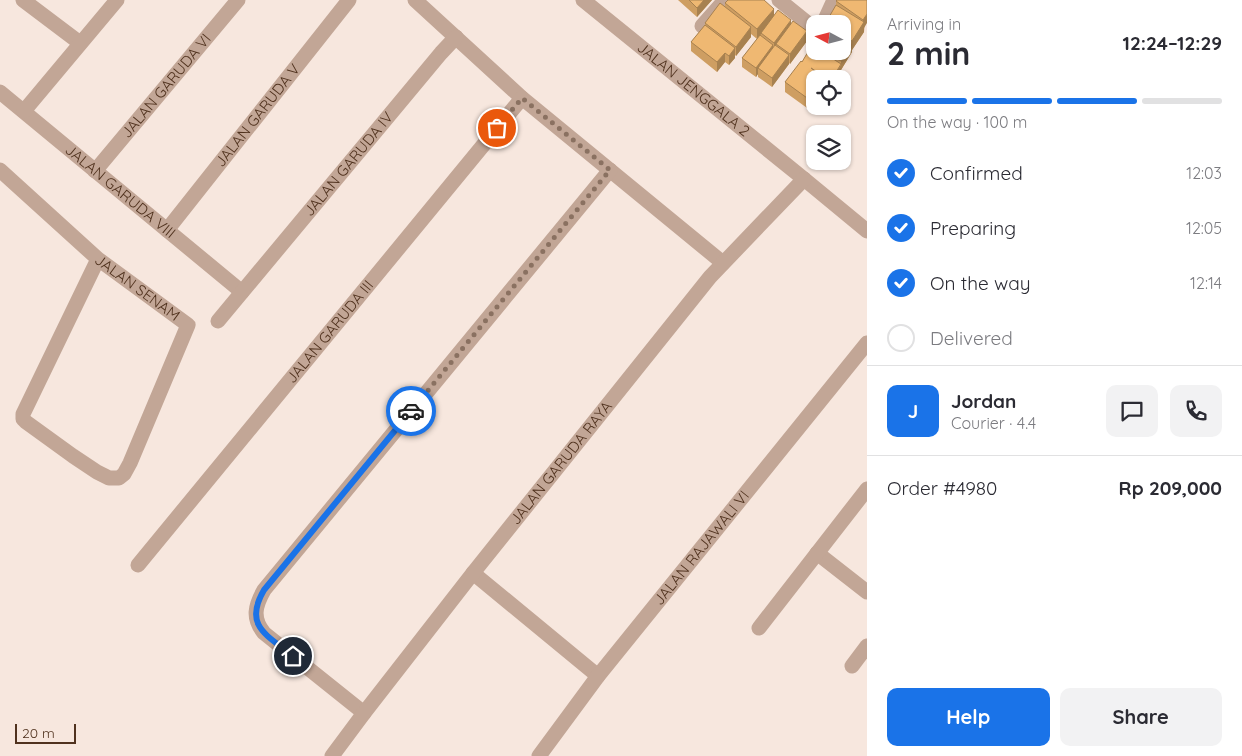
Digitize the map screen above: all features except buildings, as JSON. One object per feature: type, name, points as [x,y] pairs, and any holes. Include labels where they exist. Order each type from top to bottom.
[{"type":"street","points":[[23,0],[80,43]]},
{"type":"street","points":[[24,111],[117,0]]},
{"type":"street","name":"JALAN GARUDA VI","points":[[95,171],[238,0]]},
{"type":"street","name":"JALAN GARUDA V","points":[[167,230],[349,0]]},
{"type":"street","points":[[415,0],[522,98],[723,262]]},
{"type":"street","name":"JALAN JENGGALA 2","points":[[584,0],[867,231]]},
{"type":"street","points":[[702,26],[725,0]]},
{"type":"street","points":[[779,0],[806,22]]},
{"type":"street","points":[[827,15],[834,0]]},
{"type":"street","name":"JALAN GARUDA IV","points":[[218,321],[456,37]]},
{"type":"street","name":"JALAN GARUDA VIII","points":[[0,92],[242,292]]},
{"type":"street","name":"JALAN GARUDA III","points":[[138,565],[522,98]]},
{"type":"street","name":"JALAN SENAM","points":[[0,170],[98,259],[188,325],[130,463],[124,474],[119,478],[109,478],[73,456],[23,419],[23,414],[98,259]]},
{"type":"street","points":[[364,713],[264,633],[258,626],[255,616],[260,597],[610,170]]},
{"type":"street","name":"JALAN GARUDA RAYA","points":[[332,756],[473,573],[710,277],[804,179]]},
{"type":"street","name":"JALAN RAJAWALI VI","points":[[539,756],[598,676],[867,343]]},
{"type":"street","points":[[759,628],[867,489]]},
{"type":"street","points":[[817,553],[867,592]]},
{"type":"street","points":[[473,573],[598,676]]},
{"type":"street","points":[[852,666],[867,646]]},
{"type":"way so far","points":[[411,411],[610,170],[522,98],[497,128]]},
{"type":"route","points":[[293,656],[258,626],[255,616],[260,597],[411,411]]}]
